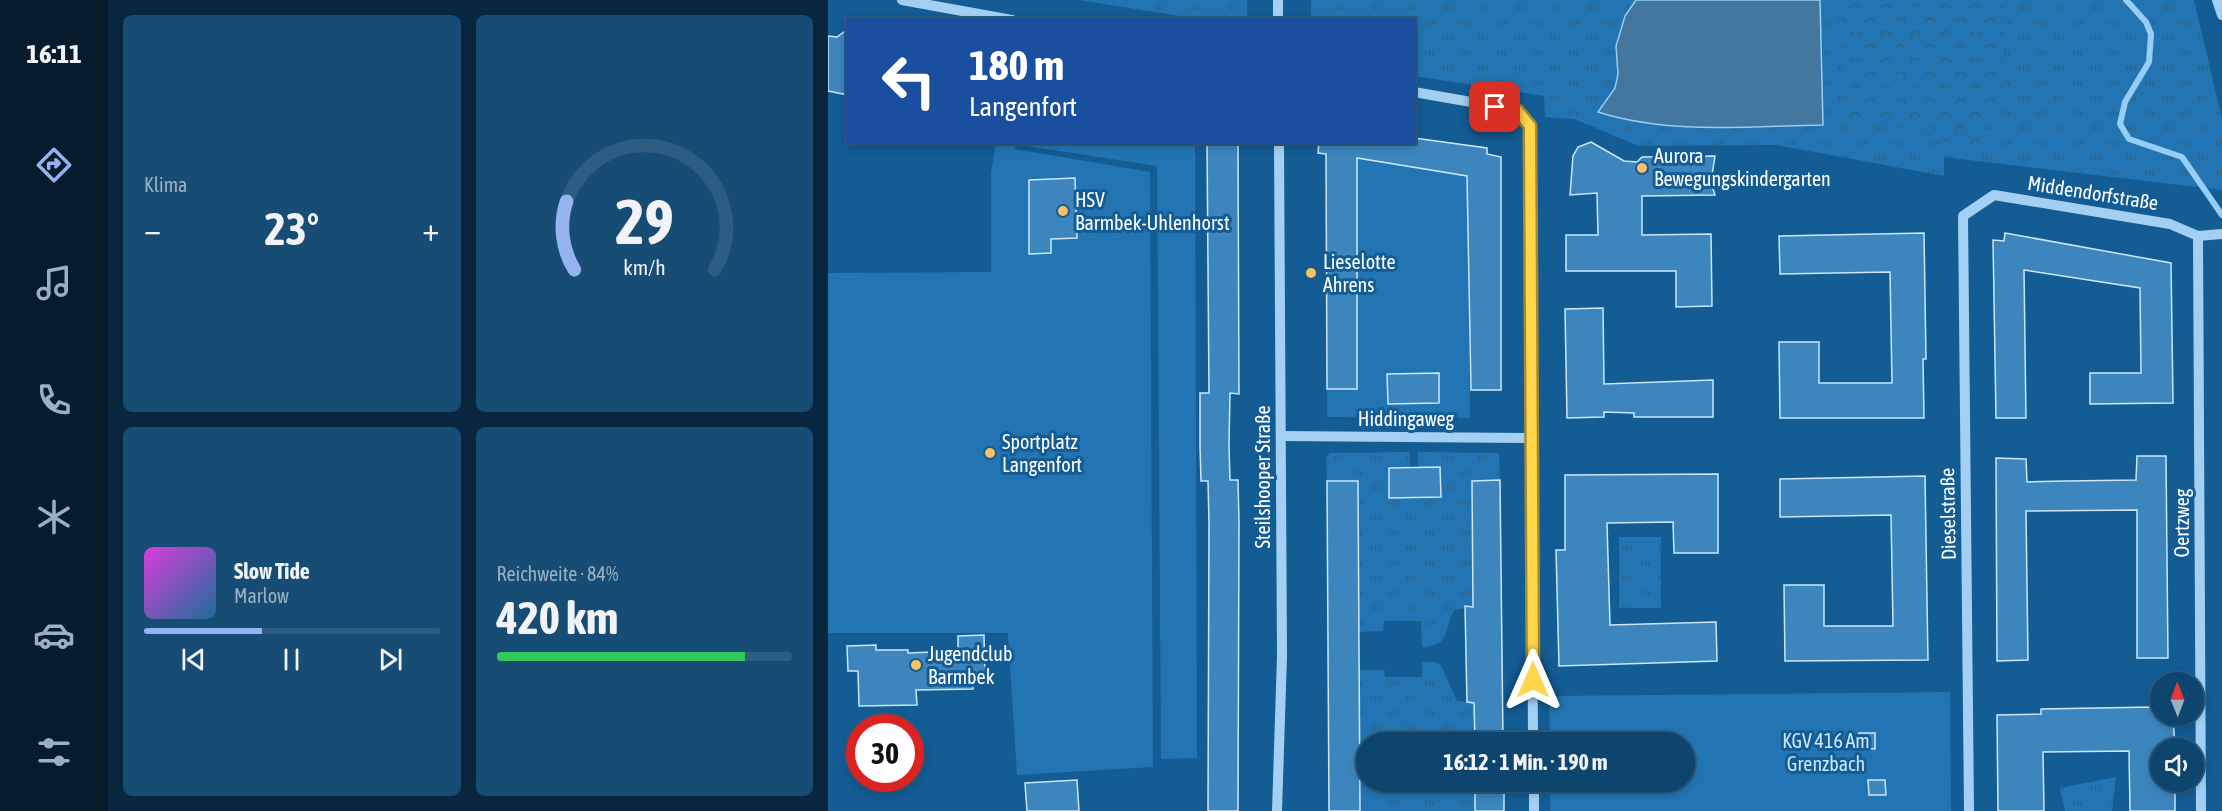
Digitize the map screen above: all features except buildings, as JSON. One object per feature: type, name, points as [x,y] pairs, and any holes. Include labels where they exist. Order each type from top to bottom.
[{"type":"street","points":[[902,0],[1001,18]]},
{"type":"street","points":[[1278,0],[1278,18]]},
{"type":"street","points":[[2217,0],[2222,15]]},
{"type":"street","points":[[1416,92],[1517,110],[1530,126],[1533,732]]},
{"type":"street","name":"Steilshooper Straße","points":[[1277,811],[1282,656],[1279,144]]},
{"type":"street","name":"Middendorfstraße","points":[[1963,216],[1994,195],[2170,224],[2198,236],[2221,234]]},
{"type":"street","name":"Dieselstraße","points":[[1963,216],[1969,811]]},
{"type":"street","name":"Oertzweg","points":[[2198,236],[2200,811]]},
{"type":"street","name":"Hiddingaweg","points":[[1281,436],[1532,438]]},
{"type":"street","points":[[1534,792],[1534,811]]},
{"type":"green space","points":[[1079,0],[1247,0],[1247,17],[1245,18],[1193,18]]},
{"type":"green space","points":[[1311,0],[1636,0],[1625,16],[1617,59],[1618,74],[1615,88],[1599,111],[1626,119],[1654,123],[1738,127],[1823,125],[1820,0],[2194,0],[2222,119],[2222,190],[1944,157],[1944,176],[1776,145],[1639,146],[1574,119],[1545,117],[1544,96],[1416,76],[1416,18],[1311,18]]},
{"type":"green space","points":[[1835,0],[2006,0],[2002,96],[1976,152],[1905,127],[1850,121]]},
{"type":"green space","name":"Sportplatz Langenfort","points":[[996,144],[1015,144],[1014,149],[1150,172],[1153,767],[1017,775],[1008,633],[828,633],[828,273],[991,272],[991,173]]},
{"type":"green space","points":[[1028,144],[1195,144],[1197,758],[1161,759],[1157,166],[1027,146]]},
{"type":"green space","points":[[1357,158],[1467,176],[1470,418],[1327,417],[1327,389],[1357,389]]},
{"type":"green space","points":[[1410,452],[1410,467],[1389,468],[1389,498],[1441,497],[1440,467],[1418,467],[1418,452],[1499,453],[1500,480],[1472,481],[1473,607],[1454,610],[1442,640],[1438,644],[1422,647],[1421,621],[1384,621],[1383,631],[1359,632],[1358,481],[1327,481],[1326,458],[1330,453]]},
{"type":"green space","points":[[1619,537],[1661,537],[1661,608],[1619,608]]},
{"type":"green space","points":[[1422,662],[1435,662],[1441,665],[1457,701],[1474,703],[1475,732],[1359,732],[1359,670],[1384,670],[1385,677],[1422,677]]},
{"type":"green space","name":"KGV 416 Am Grenzbach","points":[[1950,692],[1951,811],[1550,811],[1550,792],[1695,792],[1695,732],[1550,732],[1549,696]]},
{"type":"green space","points":[[2116,777],[2112,811],[2065,811],[2060,788]]},
{"type":"green space","points":[[1360,792],[1475,792],[1475,811],[1360,811]]},
{"type":"shaded area","points":[[1636,0],[1820,0],[1823,125],[1681,126],[1653,124],[1598,112],[1615,88],[1618,74],[1616,46],[1625,16]]},
{"type":"waterway","points":[[2126,0],[2146,22],[2151,34],[2149,62],[2125,102],[2120,124],[2129,139],[2182,157],[2222,215]]},
{"type":"place","name":"Aurora Bewegungskindergarten","points":[[1642,168]]},
{"type":"place","name":"HSV Barmbek-Uhlenhorst","points":[[1063,211]]},
{"type":"place","name":"Lieselotte Ahrens","points":[[1311,273]]},
{"type":"place","name":"Sportplatz Langenfort","points":[[990,453]]},
{"type":"place","name":"Jugendclub Barmbek","points":[[916,665]]},
{"type":"route","points":[[1495,107],[1517,110],[1530,126],[1533,680]]}]
